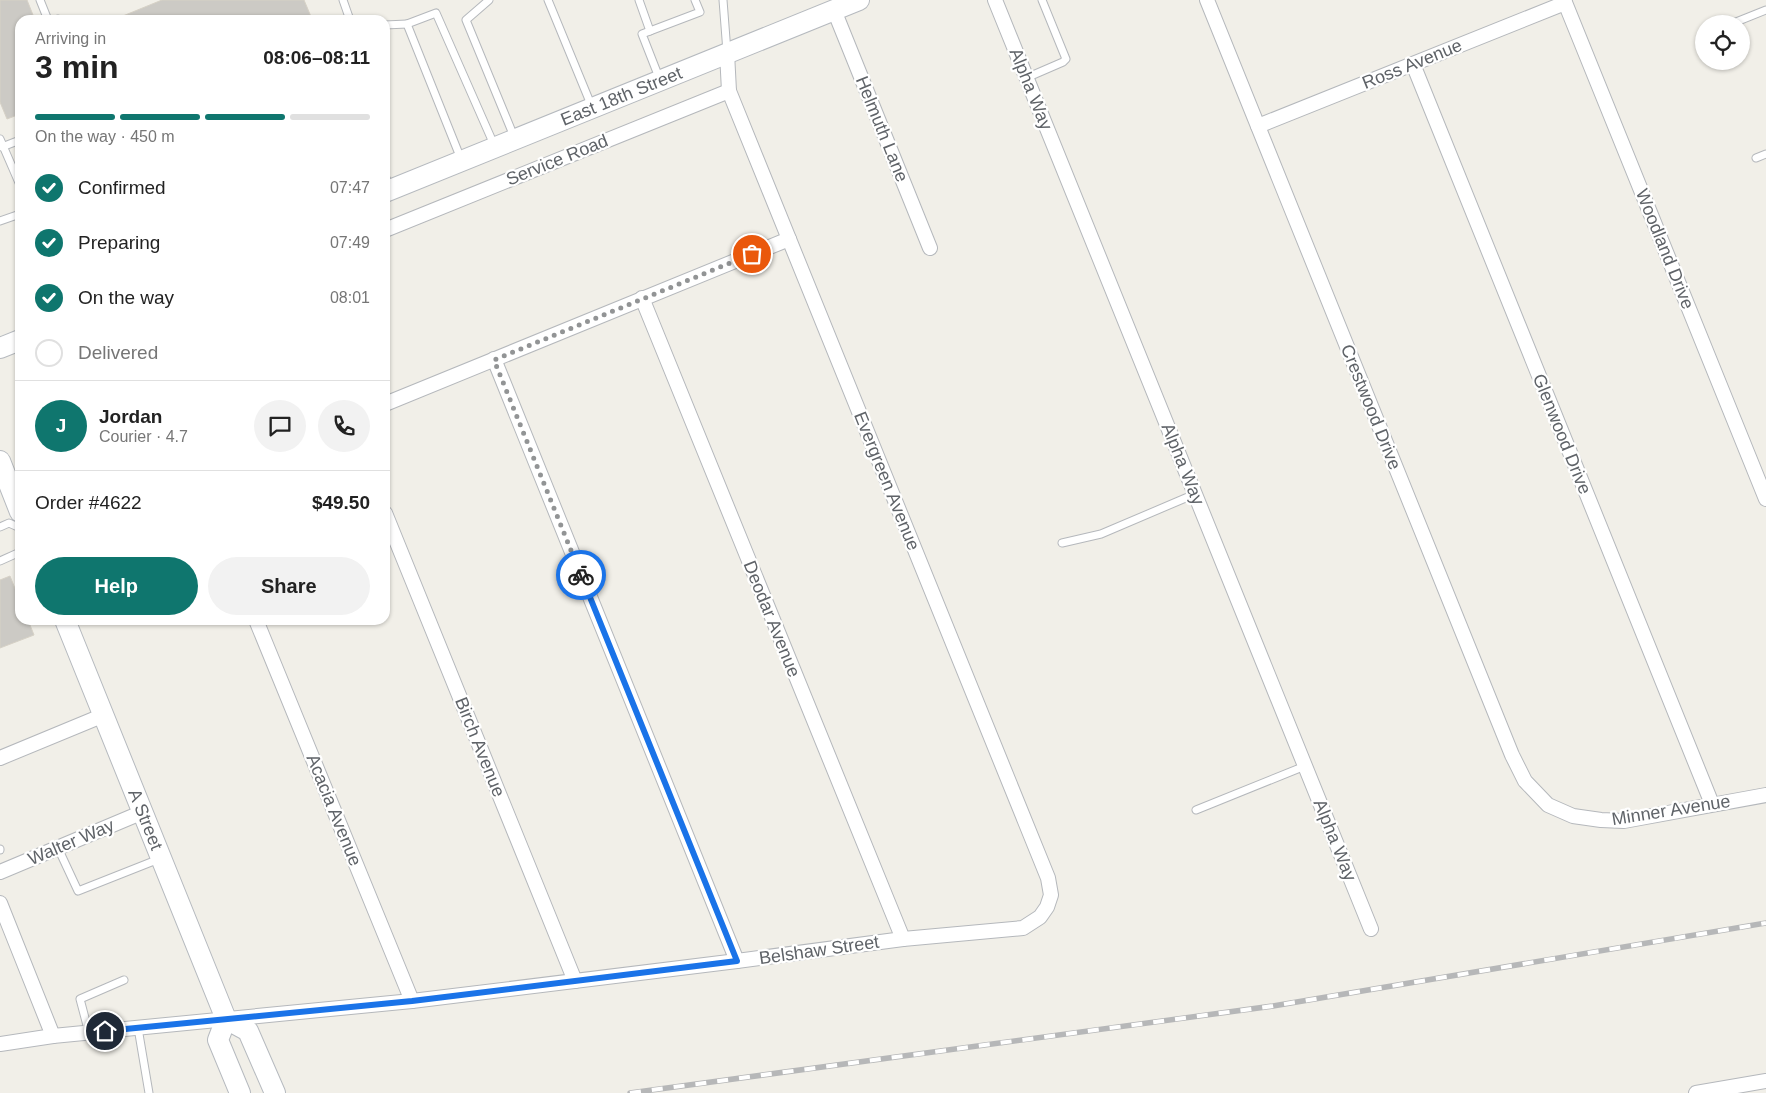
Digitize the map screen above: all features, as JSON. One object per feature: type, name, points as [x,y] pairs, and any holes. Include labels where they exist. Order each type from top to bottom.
[{"type":"main road","name":"East 18th Street","points":[[390,185],[462,161],[859,0]]},
{"type":"main road","points":[[0,348],[15,342]]},
{"type":"main road","points":[[0,461],[15,497]]},
{"type":"main road","name":"A Street","points":[[67,625],[226,1019]]},
{"type":"main road","points":[[240,1093],[218,1040],[226,1019],[248,1031],[275,1093]]},
{"type":"street","name":"Alpha Way","points":[[995,0],[1372,929]]},
{"type":"street","name":"Crestwood Drive","points":[[1207,0],[1512,755],[1525,781],[1548,805]]},
{"type":"street","name":"Ross Avenue","points":[[1258,126],[1565,1]]},
{"type":"street","name":"Woodland Drive","points":[[1565,1],[1766,499]]},
{"type":"street","name":"Helmuth Lane","points":[[834,10],[930,248]]},
{"type":"street","name":"Evergreen Avenue","points":[[727,53],[730,91],[1048,878],[1051,895],[1047,907]]},
{"type":"street","name":"Glenwood Drive","points":[[1413,64],[1712,804]]},
{"type":"street","name":"Service Road","points":[[390,228],[730,91]]},
{"type":"street","points":[[390,402],[789,239]]},
{"type":"street","name":"Deodar Avenue","points":[[642,298],[902,939]]},
{"type":"street","points":[[494,360],[737,961]]},
{"type":"street","name":"Birch Avenue","points":[[390,525],[574,981]]},
{"type":"street","name":"Acacia Avenue","points":[[258,625],[412,1001]]},
{"type":"street","points":[[0,758],[104,715]]},
{"type":"street","name":"Minner Avenue","points":[[1548,805],[1573,816],[1624,821],[1766,794]]},
{"type":"street","name":"Walter Way","points":[[0,872],[143,812]]},
{"type":"street","points":[[0,903],[53,1036]]},
{"type":"street","name":"Belshaw Street","points":[[0,1044],[53,1036],[412,1001],[902,939],[1023,928],[1040,917],[1047,907]]},
{"type":"street","points":[[1696,1093],[1766,1081]]},
{"type":"lane","points":[[40,0],[46,15]]},
{"type":"lane","points":[[343,0],[348,15]]},
{"type":"lane","points":[[489,0],[466,20],[515,139]]},
{"type":"lane","points":[[548,0],[592,108]]},
{"type":"lane","points":[[639,0],[650,30]]},
{"type":"lane","points":[[660,80],[642,34],[700,12],[695,0]]},
{"type":"lane","points":[[723,0],[727,53]]},
{"type":"lane","points":[[1026,78],[1066,59],[1042,0]]},
{"type":"lane","points":[[1750,16],[1766,10]]},
{"type":"lane","points":[[390,25],[407,24],[436,13],[495,147]]},
{"type":"lane","points":[[407,24],[462,161]]},
{"type":"lane","points":[[0,139],[15,174]]},
{"type":"lane","points":[[2,147],[15,142]]},
{"type":"lane","points":[[1756,158],[1766,154]]},
{"type":"lane","points":[[0,221],[15,216]]},
{"type":"lane","points":[[1062,543],[1101,534],[1195,494]]},
{"type":"lane","points":[[0,527],[10,524],[15,526]]},
{"type":"lane","points":[[0,561],[15,554]]},
{"type":"lane","points":[[1196,810],[1305,766]]},
{"type":"lane","points":[[58,848],[78,891],[162,858]]},
{"type":"lane","points":[[89,1033],[80,999],[124,980]]},
{"type":"lane","points":[[138,1028],[149,1093]]},
{"type":"building","points":[[0,0],[27,0],[33,15],[15,15],[15,116],[7,119],[0,102]]},
{"type":"building","points":[[162,0],[304,0],[310,15],[125,15]]},
{"type":"building","points":[[10,576],[15,588],[15,625],[30,625],[34,635],[0,648],[0,580]]},
{"type":"railway","points":[[630,1093],[1273,1006],[1766,923]]},
{"type":"way so far","points":[[581,575],[494,360],[752,254]]},
{"type":"route","points":[[105,1031],[412,1001],[737,961],[581,575]]}]
